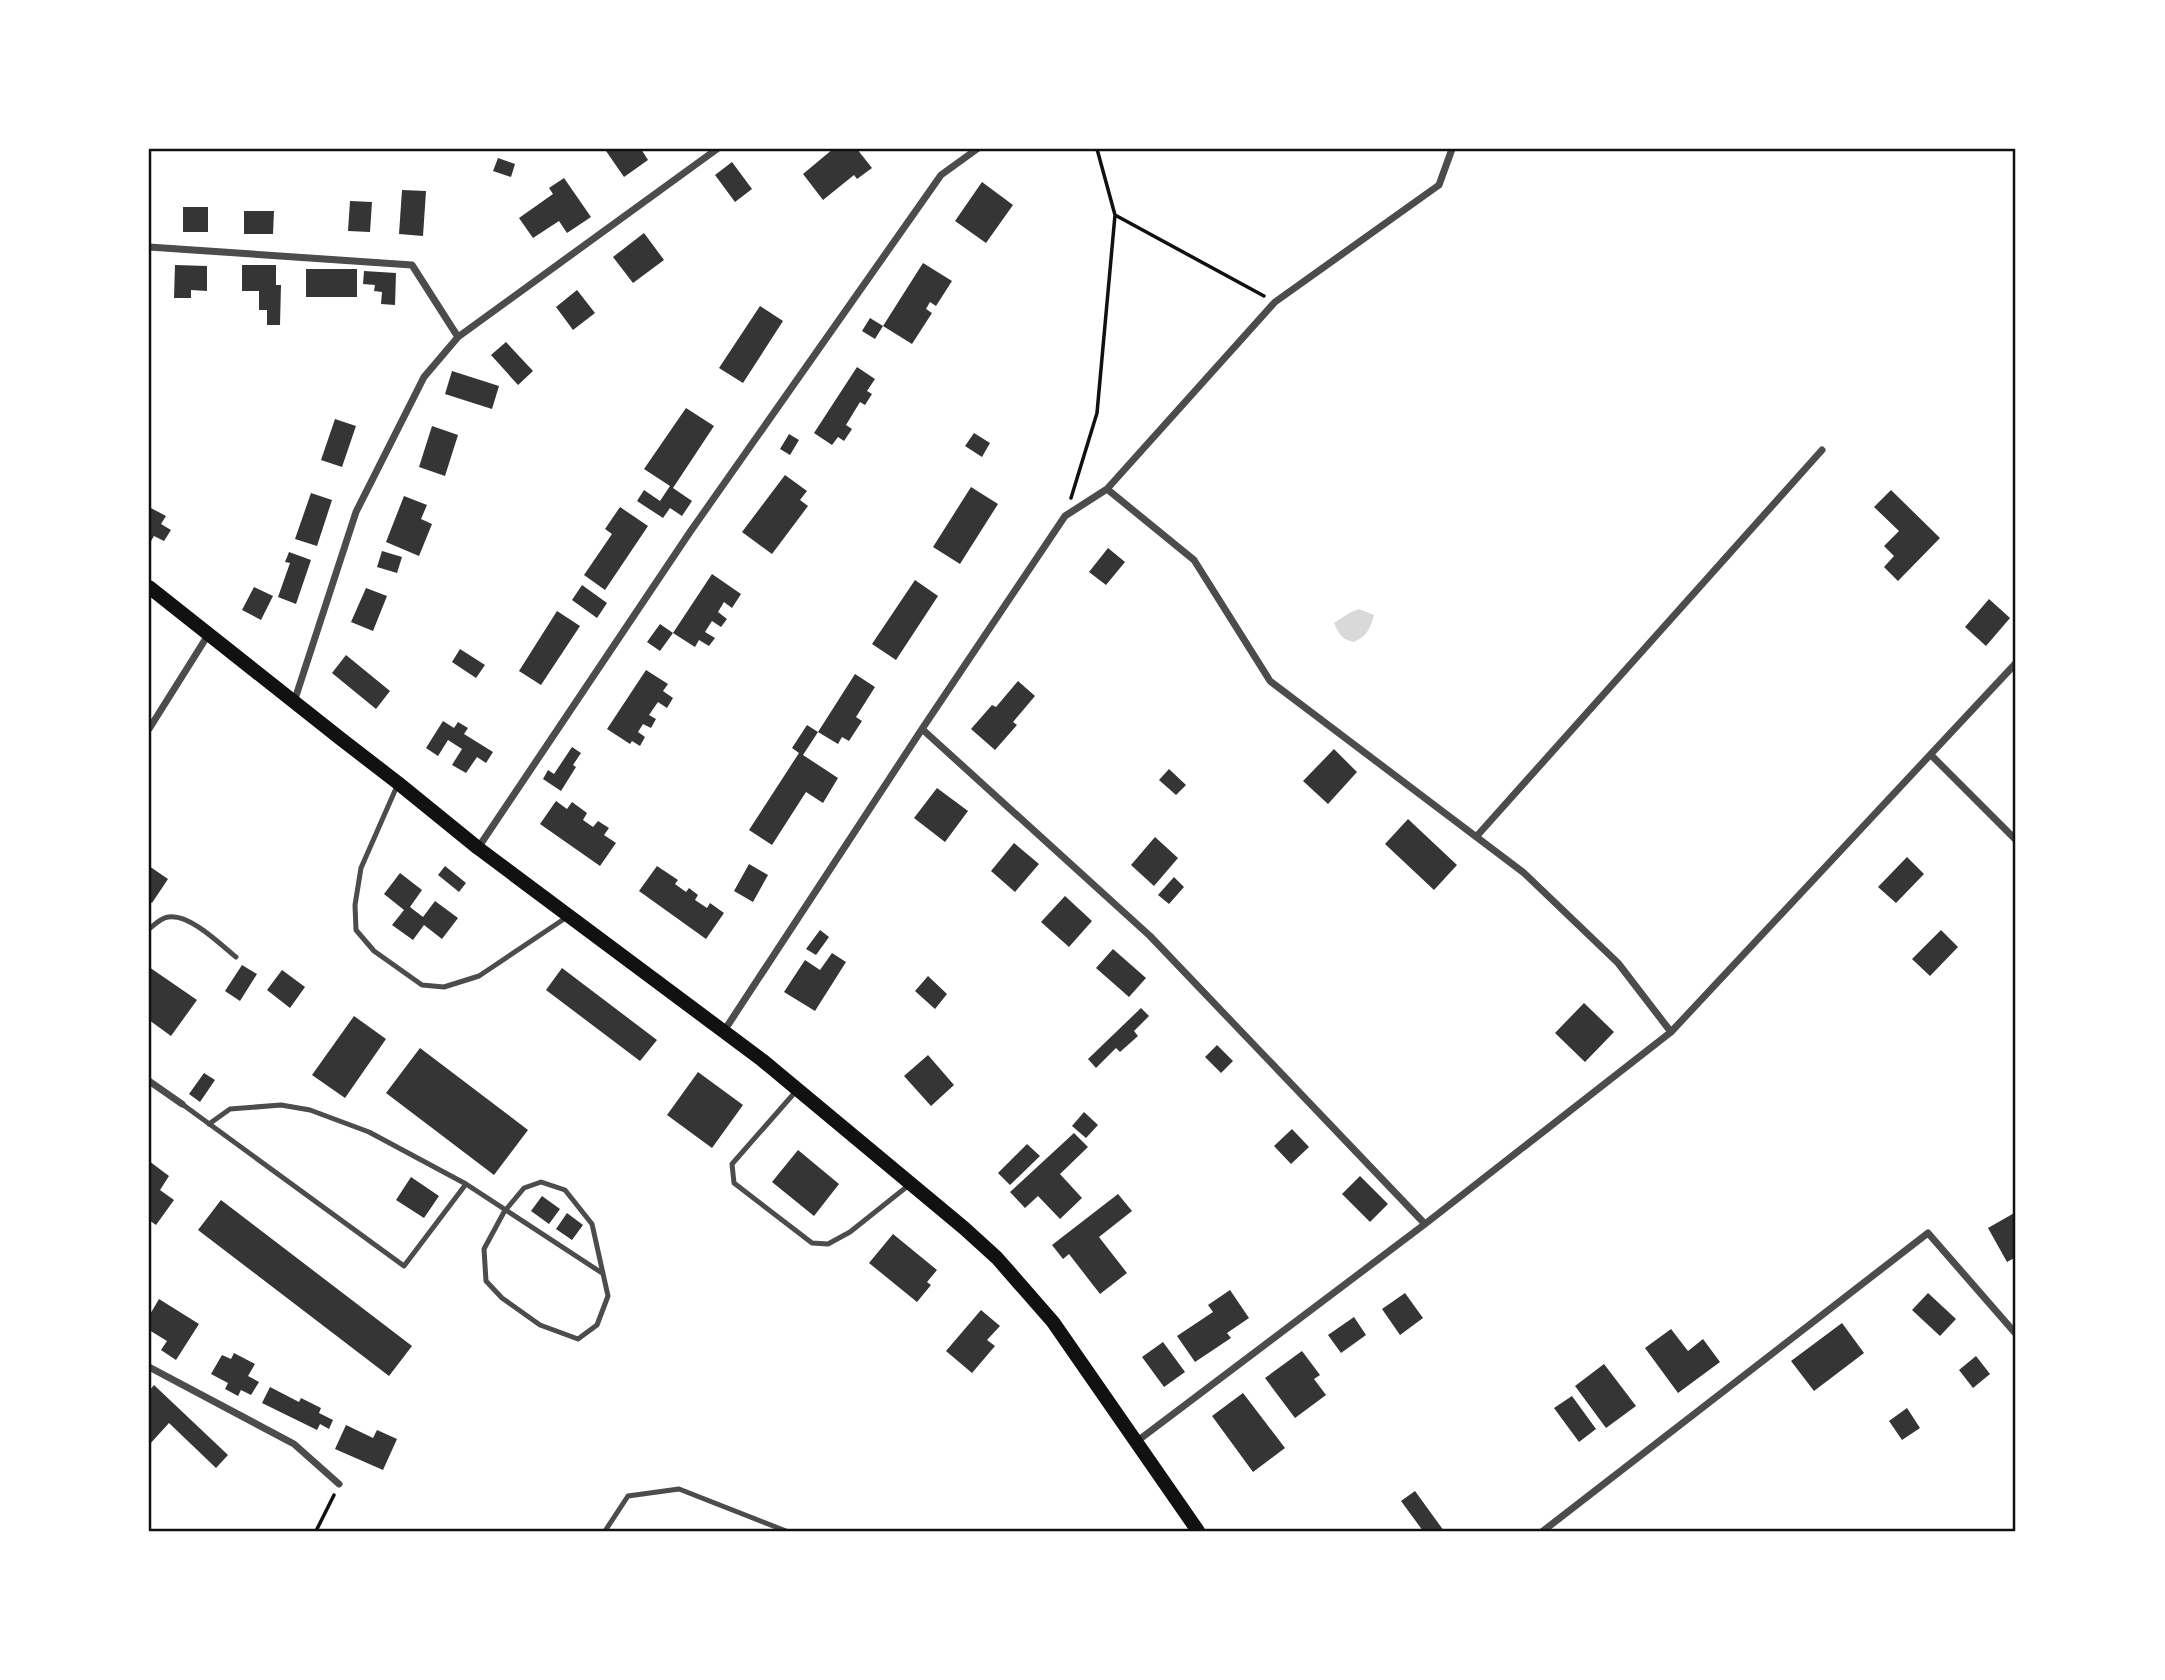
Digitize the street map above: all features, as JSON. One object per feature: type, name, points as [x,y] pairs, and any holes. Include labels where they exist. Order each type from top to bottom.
[{"type":"main road","points":[[149,587],[478,848],[724,1031],[912,1183],[997,1258],[1053,1322],[1198,1531]]},
{"type":"street","points":[[294,702],[356,512],[424,377],[458,337],[717,149]]},
{"type":"street","points":[[478,848],[690,532],[933,186],[941,175],[977,149]]},
{"type":"street","points":[[724,1031],[1065,516],[1107,489],[1275,302],[1439,185],[1452,149]]},
{"type":"street","points":[[149,247],[412,265],[458,337]]},
{"type":"street","points":[[1476,837],[1822,450]]},
{"type":"street","points":[[1107,489],[1194,560],[1270,681],[1524,873],[1618,963],[1671,1032]]},
{"type":"street","points":[[149,729],[209,634]]},
{"type":"street","points":[[1136,1442],[1425,1224],[1671,1032],[2016,663]]},
{"type":"street","points":[[922,729],[1150,936],[1425,1224]]},
{"type":"street","points":[[1931,755],[2016,840]]},
{"type":"street","points":[[149,1081],[182,1104]]},
{"type":"street","points":[[1543,1531],[1928,1233],[2016,1334]]},
{"type":"street","points":[[149,1367],[294,1444],[339,1484]]},
{"type":"lane","points":[[398,783],[361,868],[355,905],[356,930],[374,951],[422,985],[444,987],[479,976],[568,916]]},
{"type":"lane","points":[[149,929],[165,917],[188,920],[236,957]]},
{"type":"lane","points":[[797,1089],[732,1164],[734,1183],[812,1243],[828,1244],[850,1232],[912,1183]]},
{"type":"lane","points":[[182,1104],[404,1266],[466,1184]]},
{"type":"lane","points":[[209,1124],[230,1108],[281,1105],[310,1110],[369,1132],[466,1184],[601,1273]]},
{"type":"lane","points":[[541,1182],[565,1191],[592,1224],[608,1296],[597,1325],[579,1339],[540,1325],[502,1298],[486,1281],[484,1249],[505,1212],[524,1188],[541,1182]]},
{"type":"lane","points":[[605,1531],[628,1496],[679,1489],[786,1531]]},
{"type":"path","points":[[1065,516],[1097,413],[1115,215],[1097,149]]},
{"type":"path","points":[[1115,215],[1275,302]]},
{"type":"path","points":[[316,1531],[339,1484]]},
{"type":"shaded area","points":[[1359,609],[1374,615],[1367,632],[1354,642],[1341,636],[1334,623]]},
{"type":"building","points":[[641,149],[648,160],[624,177],[606,151]]},
{"type":"building","points":[[833,149],[857,149],[872,168],[857,179],[854,175],[823,200],[803,174]]},
{"type":"building","points":[[498,158],[515,164],[511,177],[493,171]]},
{"type":"building","points":[[732,162],[752,189],[735,202],[715,175]]},
{"type":"building","points":[[564,178],[591,217],[567,233],[559,221],[533,238],[519,218],[553,194],[549,188]]},
{"type":"building","points":[[982,182],[1013,205],[986,243],[955,221]]},
{"type":"building","points":[[402,190],[426,191],[423,236],[399,234]]},
{"type":"building","points":[[350,201],[372,202],[370,232],[348,231]]},
{"type":"building","points":[[183,207],[208,207],[208,232],[183,232]]},
{"type":"building","points":[[244,211],[274,211],[273,234],[244,234]]},
{"type":"building","points":[[644,233],[664,260],[633,283],[613,257]]},
{"type":"building","points":[[923,263],[952,281],[936,306],[930,302],[926,309],[932,313],[912,344],[883,326]]},
{"type":"building","points":[[175,265],[207,266],[207,291],[191,290],[191,298],[174,298]]},
{"type":"building","points":[[242,265],[276,265],[276,285],[281,285],[280,325],[267,325],[267,310],[259,310],[259,291],[242,291]]},
{"type":"building","points":[[306,269],[357,269],[357,297],[306,297]]},
{"type":"building","points":[[364,271],[396,273],[395,305],[381,304],[382,292],[374,291],[375,285],[363,284]]},
{"type":"building","points":[[577,290],[595,313],[573,330],[556,307]]},
{"type":"building","points":[[760,306],[783,321],[743,383],[719,368]]},
{"type":"building","points":[[870,318],[883,326],[875,339],[862,331]]},
{"type":"building","points":[[506,342],[533,371],[518,385],[491,355]]},
{"type":"building","points":[[857,367],[875,379],[867,391],[872,394],[865,405],[860,402],[846,425],[852,429],[844,441],[838,437],[832,445],[814,433]]},
{"type":"building","points":[[452,371],[499,386],[492,409],[445,394]]},
{"type":"building","points":[[686,408],[714,426],[673,488],[692,501],[682,516],[670,508],[663,518],[637,501],[644,490],[660,501],[670,486],[644,469]]},
{"type":"building","points":[[335,419],[356,426],[342,467],[321,460]]},
{"type":"building","points":[[432,426],[458,435],[445,476],[419,467]]},
{"type":"building","points":[[974,433],[990,443],[982,457],[965,446]]},
{"type":"building","points":[[789,434],[799,440],[790,455],[780,449]]},
{"type":"building","points":[[785,475],[807,491],[800,500],[808,506],[772,554],[742,532]]},
{"type":"building","points":[[971,487],[998,504],[960,564],[933,547]]},
{"type":"building","points":[[1891,490],[1940,538],[1898,581],[1884,567],[1894,556],[1884,546],[1899,531],[1874,507]]},
{"type":"building","points":[[311,493],[332,500],[317,546],[295,539]]},
{"type":"building","points":[[404,496],[427,505],[421,519],[432,524],[419,556],[386,542]]},
{"type":"building","points":[[149,507],[166,516],[161,524],[171,530],[164,541],[154,536],[149,540]]},
{"type":"building","points":[[620,507],[648,526],[605,590],[584,575],[612,534],[605,529]]},
{"type":"building","points":[[1108,548],[1125,562],[1106,585],[1089,572]]},
{"type":"building","points":[[382,551],[402,557],[397,573],[377,567]]},
{"type":"building","points":[[289,552],[311,560],[296,604],[278,597],[290,563],[285,562]]},
{"type":"building","points":[[712,574],[741,594],[732,608],[724,602],[718,612],[727,619],[721,627],[712,621],[705,632],[715,638],[709,646],[699,640],[695,647],[673,633]]},
{"type":"building","points":[[915,580],[938,596],[896,660],[872,644]]},
{"type":"building","points":[[582,585],[607,603],[597,618],[572,600]]},
{"type":"building","points":[[254,587],[273,596],[261,620],[242,610]]},
{"type":"building","points":[[366,588],[387,596],[373,631],[351,622]]},
{"type":"building","points":[[1989,599],[2010,618],[1986,646],[1965,627]]},
{"type":"building","points":[[557,611],[580,626],[541,685],[519,671]]},
{"type":"building","points":[[660,624],[673,633],[660,651],[647,642]]},
{"type":"building","points":[[460,649],[485,665],[476,678],[452,662]]},
{"type":"building","points":[[346,655],[390,691],[376,709],[332,673]]},
{"type":"building","points":[[646,670],[668,684],[663,691],[673,698],[667,708],[658,702],[649,715],[656,719],[651,728],[643,724],[638,732],[645,737],[640,746],[632,741],[630,744],[607,729]]},
{"type":"building","points":[[855,674],[875,687],[856,717],[862,721],[849,741],[842,737],[838,744],[818,732]]},
{"type":"building","points":[[1018,681],[1035,696],[1013,722],[1017,725],[995,750],[971,729],[992,705],[996,707]]},
{"type":"building","points":[[443,721],[454,728],[458,722],[468,728],[464,734],[493,752],[486,763],[477,757],[466,773],[452,765],[462,749],[448,740],[438,756],[426,748]]},
{"type":"building","points":[[807,725],[818,732],[803,755],[838,778],[823,803],[806,792],[772,845],[749,830],[799,753],[792,748]]},
{"type":"building","points":[[572,747],[581,753],[561,791],[543,779],[548,770],[554,774]]},
{"type":"building","points":[[1334,749],[1357,772],[1328,804],[1303,781]]},
{"type":"building","points":[[1169,769],[1186,785],[1176,795],[1159,780]]},
{"type":"building","points":[[937,788],[968,811],[945,842],[914,818]]},
{"type":"building","points":[[556,801],[567,809],[572,802],[587,813],[583,820],[593,827],[598,821],[609,828],[604,835],[616,843],[600,866],[540,824]]},
{"type":"building","points":[[1408,819],[1457,865],[1434,890],[1385,844]]},
{"type":"building","points":[[1155,837],[1178,858],[1154,886],[1131,865]]},
{"type":"building","points":[[1014,843],[1039,864],[1015,892],[991,871]]},
{"type":"building","points":[[1907,857],[1924,874],[1896,903],[1878,887]]},
{"type":"building","points":[[749,864],[768,875],[753,902],[734,891]]},
{"type":"building","points":[[149,866],[168,879],[152,903],[149,901]]},
{"type":"building","points":[[445,866],[466,883],[459,892],[438,875]]},
{"type":"building","points":[[657,866],[678,880],[675,884],[686,892],[689,888],[698,895],[695,900],[707,908],[710,903],[724,913],[706,939],[639,891]]},
{"type":"building","points":[[400,873],[422,890],[410,907],[423,917],[435,901],[458,918],[442,939],[424,925],[413,940],[392,925],[404,910],[384,894]]},
{"type":"building","points":[[1174,877],[1184,887],[1169,904],[1158,895]]},
{"type":"building","points":[[1065,896],[1092,921],[1069,947],[1041,922]]},
{"type":"building","points":[[820,930],[829,937],[816,955],[806,949]]},
{"type":"building","points":[[1941,930],[1958,947],[1930,976],[1912,959]]},
{"type":"building","points":[[1113,949],[1146,978],[1129,997],[1096,968]]},
{"type":"building","points":[[832,953],[846,962],[815,1011],[784,992],[805,960],[820,970]]},
{"type":"building","points":[[242,965],[257,974],[240,1001],[225,991]]},
{"type":"building","points":[[149,967],[197,1000],[171,1036],[149,1020]]},
{"type":"building","points":[[562,968],[657,1040],[640,1061],[546,990]]},
{"type":"building","points":[[282,970],[305,987],[290,1008],[267,990]]},
{"type":"building","points":[[928,976],[947,994],[935,1009],[915,991]]},
{"type":"building","points":[[1584,1003],[1614,1032],[1585,1062],[1555,1033]]},
{"type":"building","points":[[1141,1008],[1149,1016],[1134,1031],[1138,1036],[1120,1052],[1116,1048],[1096,1068],[1088,1059]]},
{"type":"building","points":[[354,1016],[386,1039],[345,1098],[312,1075]]},
{"type":"building","points":[[1217,1045],[1233,1061],[1221,1073],[1205,1057]]},
{"type":"building","points":[[420,1048],[528,1130],[494,1175],[386,1093]]},
{"type":"building","points":[[928,1055],[954,1085],[931,1106],[904,1076]]},
{"type":"building","points":[[698,1072],[743,1105],[712,1148],[667,1115]]},
{"type":"building","points":[[204,1073],[215,1080],[200,1102],[189,1094]]},
{"type":"building","points":[[1084,1112],[1098,1125],[1086,1138],[1072,1126]]},
{"type":"building","points":[[1292,1129],[1309,1147],[1291,1164],[1274,1146]]},
{"type":"building","points":[[1074,1133],[1088,1147],[1060,1174],[1082,1198],[1060,1219],[1038,1196],[1025,1208],[1010,1192]]},
{"type":"building","points":[[1027,1144],[1040,1156],[1010,1185],[998,1173]]},
{"type":"building","points":[[798,1150],[839,1184],[814,1216],[772,1182]]},
{"type":"building","points":[[149,1161],[169,1176],[160,1190],[174,1200],[156,1225],[149,1220]]},
{"type":"building","points":[[1360,1176],[1388,1204],[1370,1222],[1342,1194]]},
{"type":"building","points":[[411,1177],[439,1196],[424,1218],[396,1200]]},
{"type":"building","points":[[1118,1194],[1132,1211],[1099,1237],[1127,1273],[1100,1294],[1069,1254],[1063,1259],[1052,1245]]},
{"type":"building","points":[[542,1196],[560,1209],[549,1224],[531,1211]]},
{"type":"building","points":[[221,1200],[412,1346],[389,1376],[198,1230]]},
{"type":"building","points":[[2016,1212],[2016,1257],[2007,1262],[1988,1228]]},
{"type":"building","points":[[567,1213],[583,1225],[572,1240],[556,1229]]},
{"type":"building","points":[[893,1234],[937,1270],[927,1282],[931,1285],[917,1302],[869,1263]]},
{"type":"building","points":[[1230,1290],[1249,1318],[1227,1333],[1231,1338],[1195,1362],[1177,1336],[1213,1312],[1208,1305]]},
{"type":"building","points":[[1405,1293],[1423,1318],[1400,1335],[1382,1309]]},
{"type":"building","points":[[1928,1293],[1956,1319],[1940,1336],[1912,1310]]},
{"type":"building","points":[[159,1299],[199,1324],[176,1360],[161,1350],[167,1341],[149,1330],[149,1316]]},
{"type":"building","points":[[981,1310],[1000,1326],[987,1340],[995,1346],[972,1373],[946,1351]]},
{"type":"building","points":[[1354,1317],[1366,1335],[1341,1353],[1328,1335]]},
{"type":"building","points":[[1842,1323],[1864,1353],[1814,1391],[1791,1361]]},
{"type":"building","points":[[1671,1329],[1688,1351],[1703,1339],[1720,1362],[1678,1393],[1645,1348]]},
{"type":"building","points":[[1163,1342],[1185,1372],[1164,1387],[1142,1357]]},
{"type":"building","points":[[1302,1351],[1320,1375],[1314,1379],[1326,1395],[1295,1418],[1265,1378]]},
{"type":"building","points":[[234,1353],[255,1364],[248,1376],[259,1382],[251,1395],[241,1390],[238,1396],[225,1389],[228,1383],[211,1374],[222,1355],[231,1359]]},
{"type":"building","points":[[1976,1356],[1990,1374],[1973,1388],[1959,1370]]},
{"type":"building","points":[[1604,1364],[1636,1406],[1606,1428],[1575,1386]]},
{"type":"building","points":[[154,1385],[228,1455],[216,1468],[169,1423],[149,1445],[149,1391]]},
{"type":"building","points":[[270,1387],[299,1402],[301,1398],[321,1408],[319,1413],[333,1420],[329,1429],[320,1424],[317,1430],[262,1403]]},
{"type":"building","points":[[1243,1393],[1285,1448],[1253,1472],[1212,1416]]},
{"type":"building","points":[[1572,1396],[1596,1429],[1579,1442],[1554,1408]]},
{"type":"building","points":[[1907,1408],[1920,1428],[1902,1440],[1889,1421]]},
{"type":"building","points":[[346,1425],[373,1438],[377,1430],[397,1439],[383,1470],[335,1449]]},
{"type":"building","points":[[1415,1491],[1444,1531],[1423,1531],[1401,1501]]}]
